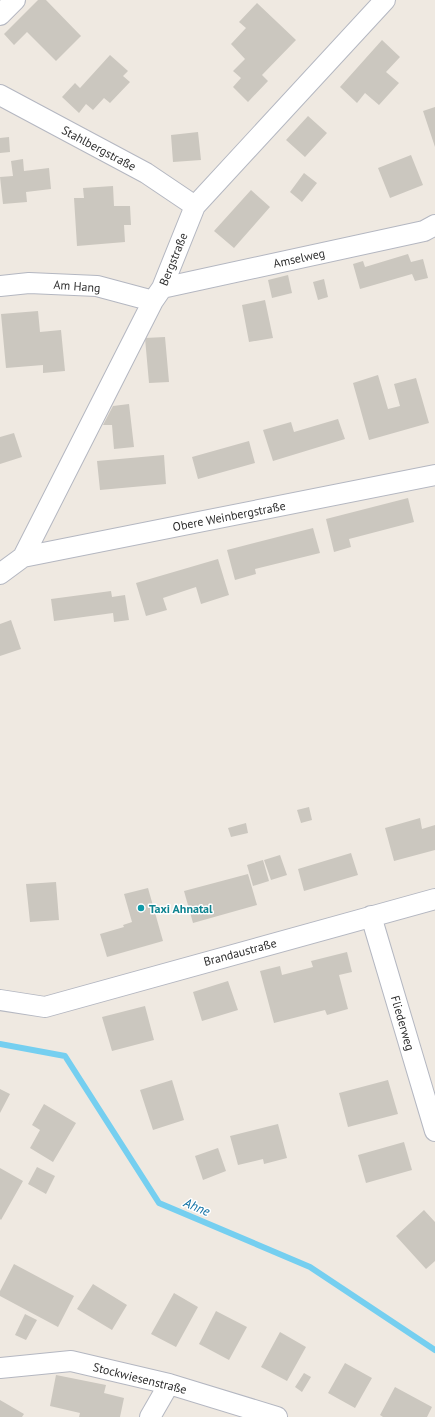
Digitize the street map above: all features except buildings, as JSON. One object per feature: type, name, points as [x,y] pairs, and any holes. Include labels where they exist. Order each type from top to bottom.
[{"type":"street","points":[[0,15],[16,0]]},
{"type":"street","name":"Bergstraße","points":[[0,574],[22,557],[158,294],[195,206],[385,0]]},
{"type":"street","name":"Stahlbergstraße","points":[[0,95],[146,172],[195,206]]},
{"type":"street","name":"Amselweg","points":[[158,294],[424,231],[435,225]]},
{"type":"street","name":"Am Hang","points":[[0,286],[29,283],[98,286],[158,294]]},
{"type":"street","name":"Obere Weinbergstraße","points":[[22,557],[435,475]]},
{"type":"street","name":"Brandaustraße","points":[[0,1000],[44,1007],[435,899]]},
{"type":"street","name":"Fliederweg","points":[[371,916],[435,1131]]},
{"type":"street","name":"Stockwiesenstraße","points":[[0,1368],[71,1361],[169,1384],[277,1417]]},
{"type":"street","points":[[150,1417],[169,1384]]},
{"type":"waterway","name":"Ahne","points":[[0,1044],[65,1056],[159,1203],[310,1267],[435,1350]]},
{"type":"place","name":"Taxi Ahnatal","points":[[141,908]]}]
